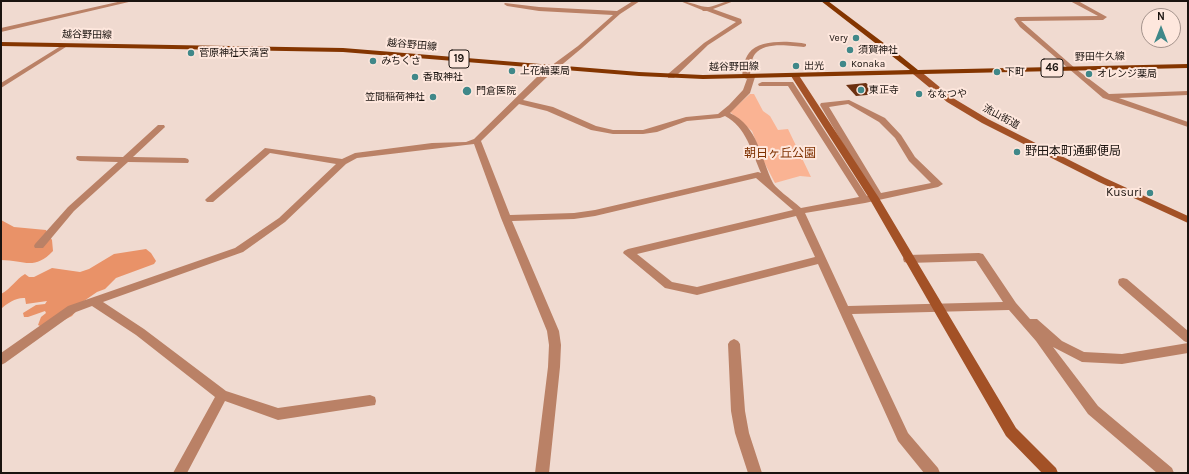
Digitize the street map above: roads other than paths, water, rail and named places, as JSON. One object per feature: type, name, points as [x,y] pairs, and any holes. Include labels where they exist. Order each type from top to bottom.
[{"type":"main road","name":"流山街道","points":[[824,1],[916,72]]},
{"type":"main road","name":"越谷野田線","points":[[1,44],[343,50],[671,76],[748,77],[916,72]]},
{"type":"main road","name":"野田牛久線","points":[[916,72],[1188,66]]},
{"type":"street","points":[[1,30],[130,1]]},
{"type":"street","points":[[1,360],[72,309],[238,250],[282,220],[343,162],[355,156],[432,146],[467,144],[477,141],[543,76],[580,47],[618,13],[637,1]]},
{"type":"street","points":[[671,76],[706,44],[739,23],[739,20],[705,10],[683,1]]},
{"type":"street","points":[[705,10],[731,1]]},
{"type":"street","points":[[1073,1],[1104,17],[1017,19],[1022,26],[1106,96],[1188,125]]},
{"type":"street","points":[[507,4],[539,9],[618,13]]},
{"type":"street","points":[[518,101],[550,109],[594,128],[624,133],[654,130],[683,119],[713,117],[724,113],[747,91],[752,52],[758,48],[782,44],[804,45]]},
{"type":"street","points":[[1,86],[66,45]]},
{"type":"street","name":"流山街道","points":[[916,72],[950,100],[984,121],[1102,180],[1188,220]]},
{"type":"street","points":[[795,76],[873,198]]},
{"type":"street","points":[[762,84],[790,84],[873,198]]},
{"type":"street","points":[[1106,96],[1188,93]]},
{"type":"street","points":[[822,259],[697,291],[669,285],[628,253],[799,211],[873,198],[938,184],[912,159],[898,137],[882,120],[850,102],[824,105],[873,198],[1010,432],[1051,473]]},
{"type":"street","points":[[724,113],[732,116],[743,125],[747,131],[769,184]]},
{"type":"street","points":[[39,246],[71,209],[126,160],[161,126]]},
{"type":"street","points":[[477,141],[506,218],[553,331],[555,345],[549,417],[542,458],[542,473]]},
{"type":"street","points":[[210,200],[268,150],[343,162]]},
{"type":"street","points":[[80,158],[185,161]]},
{"type":"street","points":[[506,218],[574,216],[594,213],[758,175],[799,211],[903,437],[933,473]]},
{"type":"street","points":[[908,259],[979,257],[1016,310],[1040,338],[1093,410],[1167,473]]},
{"type":"street","points":[[1123,282],[1188,338]]},
{"type":"street","points":[[92,301],[140,332],[222,394],[278,414],[370,401]]},
{"type":"street","points":[[845,310],[1016,310],[1058,344],[1082,357],[1122,359],[1188,348]]},
{"type":"street","points":[[734,344],[738,411],[742,433],[755,473]]},
{"type":"street","points":[[180,473],[222,394]]},
{"type":"place","name":"Very","points":[[856,38]]},
{"type":"place","name":"須賀神社","points":[[850,50]]},
{"type":"place","name":"菅原神社天満宮","points":[[191,53]]},
{"type":"place","name":"みちくさ","points":[[373,61]]},
{"type":"place","name":"Konaka","points":[[843,64]]},
{"type":"place","name":"出光","points":[[796,66]]},
{"type":"place","name":"上花輪薬局","points":[[512,71]]},
{"type":"place","name":"下町","points":[[997,72]]},
{"type":"place","name":"オレンジ薬局","points":[[1089,74]]},
{"type":"place","name":"香取神社","points":[[415,77]]},
{"type":"place","name":"東正寺","points":[[861,90]]},
{"type":"place","name":"門倉医院","points":[[467,91]]},
{"type":"place","name":"ななつや","points":[[919,94]]},
{"type":"place","name":"笠間稲荷神社","points":[[433,97]]},
{"type":"place","name":"野田本町通郵便局","points":[[1017,152]]},
{"type":"place","name":"Kusuri","points":[[1150,193]]},
{"type":"park label","name":"朝日ヶ丘公園","points":[[780,154]]}]
